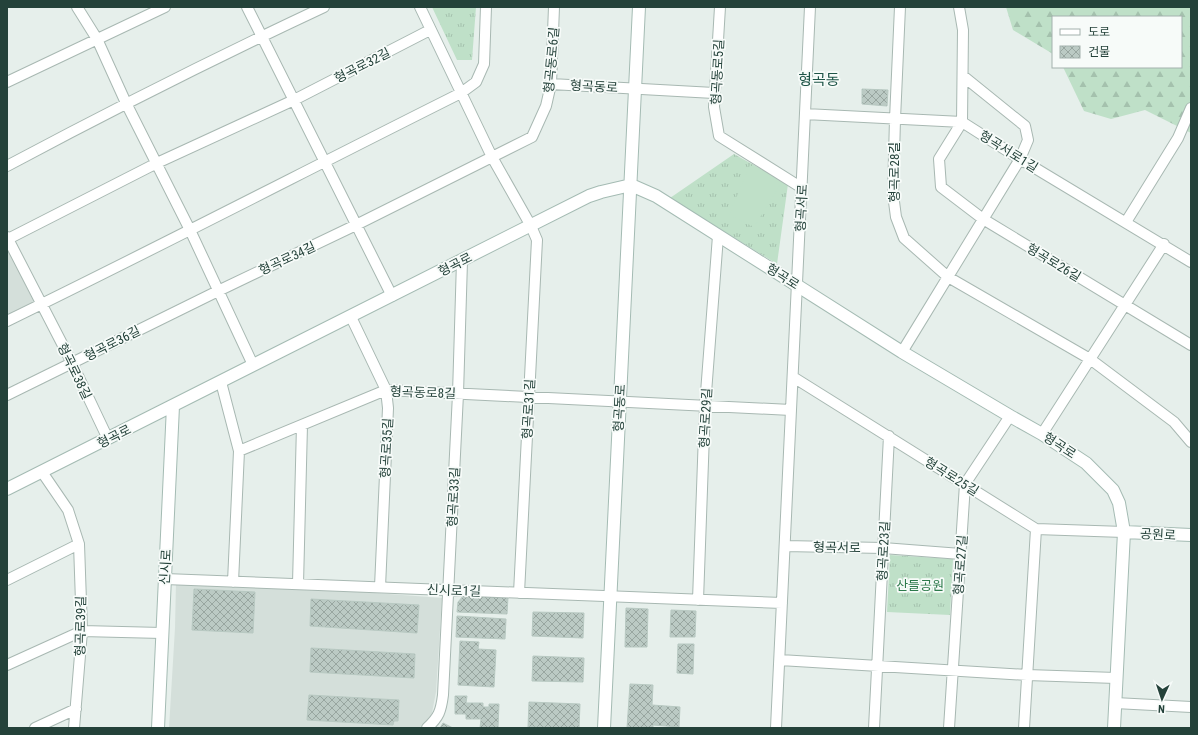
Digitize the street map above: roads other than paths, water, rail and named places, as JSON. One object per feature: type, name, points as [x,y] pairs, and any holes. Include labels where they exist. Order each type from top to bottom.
[{"type":"street","points":[[77,7],[97,39],[126,103],[190,230],[253,365]]},
{"type":"street","points":[[7,82],[165,7]]},
{"type":"street","points":[[247,7],[392,296]]},
{"type":"street","points":[[7,166],[126,103],[261,36],[324,7]]},
{"type":"street","points":[[420,7],[492,157],[531,226]]},
{"type":"street","points":[[7,321],[461,93],[476,82],[484,64],[486,7]]},
{"type":"street","name":"형곡동로6길","points":[[492,157],[532,137],[546,106],[551,84],[554,7]]},
{"type":"street","name":"형곡동로","points":[[604,728],[639,7]]},
{"type":"street","name":"형곡동로5길","points":[[720,7],[714,93],[714,107],[719,136],[802,188]]},
{"type":"street","name":"형곡서로","points":[[776,728],[810,7]]},
{"type":"street","points":[[895,119],[900,7]]},
{"type":"street","points":[[959,7],[963,30],[962,122],[939,158],[941,187],[983,219]]},
{"type":"street","name":"형곡로32길","points":[[294,100],[430,30]]},
{"type":"street","points":[[902,352],[1020,159],[1028,140],[1025,126],[963,76]]},
{"type":"street","name":"형곡동로","points":[[551,84],[714,93]]},
{"type":"street","points":[[8,238],[157,164],[294,100]]},
{"type":"street","points":[[1126,222],[1178,138],[1191,108]]},
{"type":"street","name":"형곡서로1길","points":[[805,114],[962,122],[1020,159],[1164,244],[1191,262]]},
{"type":"street","name":"형곡로28길","points":[[895,119],[893,194],[896,217],[904,238],[948,277]]},
{"type":"street","points":[[356,225],[492,157]]},
{"type":"street","name":"형곡로","points":[[7,489],[589,196],[631,185],[656,196],[902,352],[1042,434],[1086,463],[1113,490],[1119,503],[1124,532],[1114,728]]},
{"type":"street","name":"형곡로26길","points":[[983,219],[1191,345]]},
{"type":"street","name":"형곡로34길","points":[[218,291],[356,225]]},
{"type":"street","name":"형곡로31길","points":[[519,593],[537,240],[531,226]]},
{"type":"street","name":"형곡로29길","points":[[698,600],[705,406],[718,236]]},
{"type":"street","name":"형곡로38길","points":[[8,238],[108,439]]},
{"type":"street","points":[[1042,434],[1164,244]]},
{"type":"street","name":"형곡로33길","points":[[427,728],[435,721],[441,711],[458,394],[462,261]]},
{"type":"street","points":[[948,277],[1090,359],[1174,422],[1191,442]]},
{"type":"street","name":"형곡로36길","points":[[7,395],[218,291]]},
{"type":"street","name":"형곡로35길","points":[[351,317],[386,390],[388,408],[380,587]]},
{"type":"street","name":"형곡로25길","points":[[793,377],[1036,529]]},
{"type":"street","points":[[220,382],[239,451],[233,582]]},
{"type":"street","name":"형곡동로8길","points":[[239,451],[386,390],[620,402]]},
{"type":"street","points":[[620,402],[791,410]]},
{"type":"street","name":"신시로","points":[[158,728],[173,406]]},
{"type":"street","name":"형곡로27길","points":[[949,728],[965,484],[1010,416]]},
{"type":"street","points":[[298,584],[302,425]]},
{"type":"street","name":"형곡로23길","points":[[874,728],[889,436]]},
{"type":"street","name":"형곡로39길","points":[[42,472],[68,510],[79,544],[82,631],[74,728]]},
{"type":"street","points":[[1024,728],[1036,529],[1124,532]]},
{"type":"street","name":"공원로","points":[[1124,532],[1191,535]]},
{"type":"street","points":[[7,580],[79,544]]},
{"type":"street","name":"형곡서로","points":[[785,546],[883,548],[960,554]]},
{"type":"street","name":"신시로1길","points":[[165,579],[610,596]]},
{"type":"street","points":[[610,596],[782,603]]},
{"type":"street","points":[[7,666],[82,631],[162,633]]},
{"type":"street","points":[[780,660],[1027,675],[1116,678]]},
{"type":"street","points":[[1115,703],[1191,707]]},
{"type":"street","points":[[35,728],[76,709]]},
{"type":"district","name":"형곡동","points":[[819,80]]},
{"type":"park label","name":"산들공원","points":[[920,585]]}]
